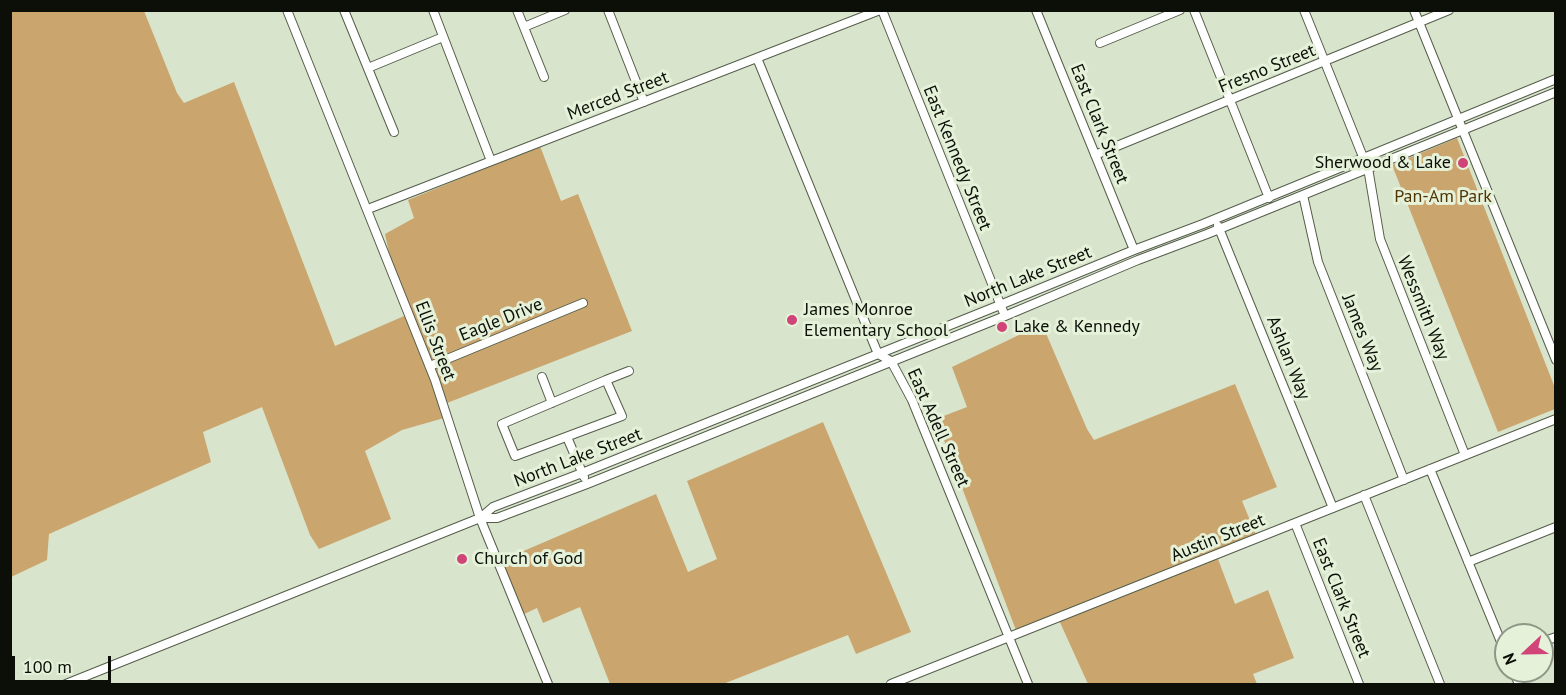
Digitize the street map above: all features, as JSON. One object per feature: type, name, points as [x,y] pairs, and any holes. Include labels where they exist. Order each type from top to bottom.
[{"type":"street","name":"Ellis Street","points":[[287,10],[430,366],[480,518],[548,684]]},
{"type":"street","points":[[344,10],[394,132]]},
{"type":"street","points":[[433,10],[491,161]]},
{"type":"street","points":[[517,10],[544,77]]},
{"type":"street","points":[[524,27],[565,10]]},
{"type":"street","points":[[608,10],[644,102]]},
{"type":"street","name":"Merced Street","points":[[368,209],[881,10]]},
{"type":"street","name":"East Kennedy Street","points":[[881,10],[1005,316]]},
{"type":"street","name":"East Clark Street","points":[[1036,10],[1134,250]]},
{"type":"street","points":[[1100,43],[1180,10]]},
{"type":"street","points":[[1194,10],[1273,206]]},
{"type":"street","points":[[1304,10],[1363,157]]},
{"type":"street","points":[[1414,10],[1556,360]]},
{"type":"street","name":"Fresno Street","points":[[1095,155],[1449,10]]},
{"type":"street","points":[[368,68],[443,37]]},
{"type":"street","points":[[757,58],[878,354]]},
{"type":"street","name":"North Lake Street","points":[[66,684],[480,518],[493,507],[582,474],[1556,79]]},
{"type":"street","name":"North Lake Street","points":[[480,518],[497,518],[587,484],[1556,92]]},
{"type":"street","name":"Wessmith Way","points":[[1368,168],[1380,239],[1465,455]]},
{"type":"street","name":"James Way","points":[[1303,195],[1318,262],[1404,480]]},
{"type":"street","name":"Ashlan Way","points":[[1215,219],[1333,508]]},
{"type":"street","name":"Eagle Drive","points":[[430,366],[583,303]]},
{"type":"street","name":"East Adell Street","points":[[878,354],[891,361],[912,400],[1028,684]]},
{"type":"street","points":[[606,380],[622,416],[515,456],[502,424],[606,380],[629,371]]},
{"type":"street","points":[[542,377],[552,403]]},
{"type":"street","points":[[777,395],[792,401]]},
{"type":"street","name":"Austin Street","points":[[891,684],[1556,419]]},
{"type":"street","points":[[567,437],[587,484]]},
{"type":"street","points":[[1430,469],[1494,625]]},
{"type":"street","points":[[1364,495],[1440,684]]},
{"type":"street","name":"East Clark Street","points":[[1295,523],[1359,684]]},
{"type":"street","points":[[1468,562],[1556,527]]},
{"type":"green space","points":[[10,11],[144,11],[177,93],[184,103],[234,82],[335,346],[411,313],[389,253],[385,234],[414,218],[408,200],[540,146],[561,201],[578,194],[632,331],[447,403],[451,416],[402,430],[365,451],[391,519],[319,549],[310,535],[262,407],[203,432],[211,462],[49,534],[47,560],[11,577]]},
{"type":"green space","name":"Pan-Am Park","points":[[1457,138],[1555,388],[1555,409],[1498,432],[1392,165]]},
{"type":"green space","points":[[1042,324],[1087,429],[1094,440],[1235,384],[1277,487],[1242,501],[1259,542],[1218,559],[1235,604],[1268,590],[1294,658],[1253,674],[1257,684],[1088,684],[1058,618],[1017,633],[936,419],[967,407],[952,367]]},
{"type":"green space","points":[[823,422],[911,632],[856,654],[848,635],[723,684],[610,684],[580,607],[543,623],[537,608],[522,615],[498,562],[656,494],[688,572],[717,559],[687,481]]},
{"type":"place","name":"Sherwood & Lake","points":[[1463,163]]},
{"type":"place","name":"James Monroe Elementary School","points":[[792,320]]},
{"type":"place","name":"Lake & Kennedy","points":[[1002,327]]},
{"type":"place","name":"Church of God","points":[[462,559]]}]
